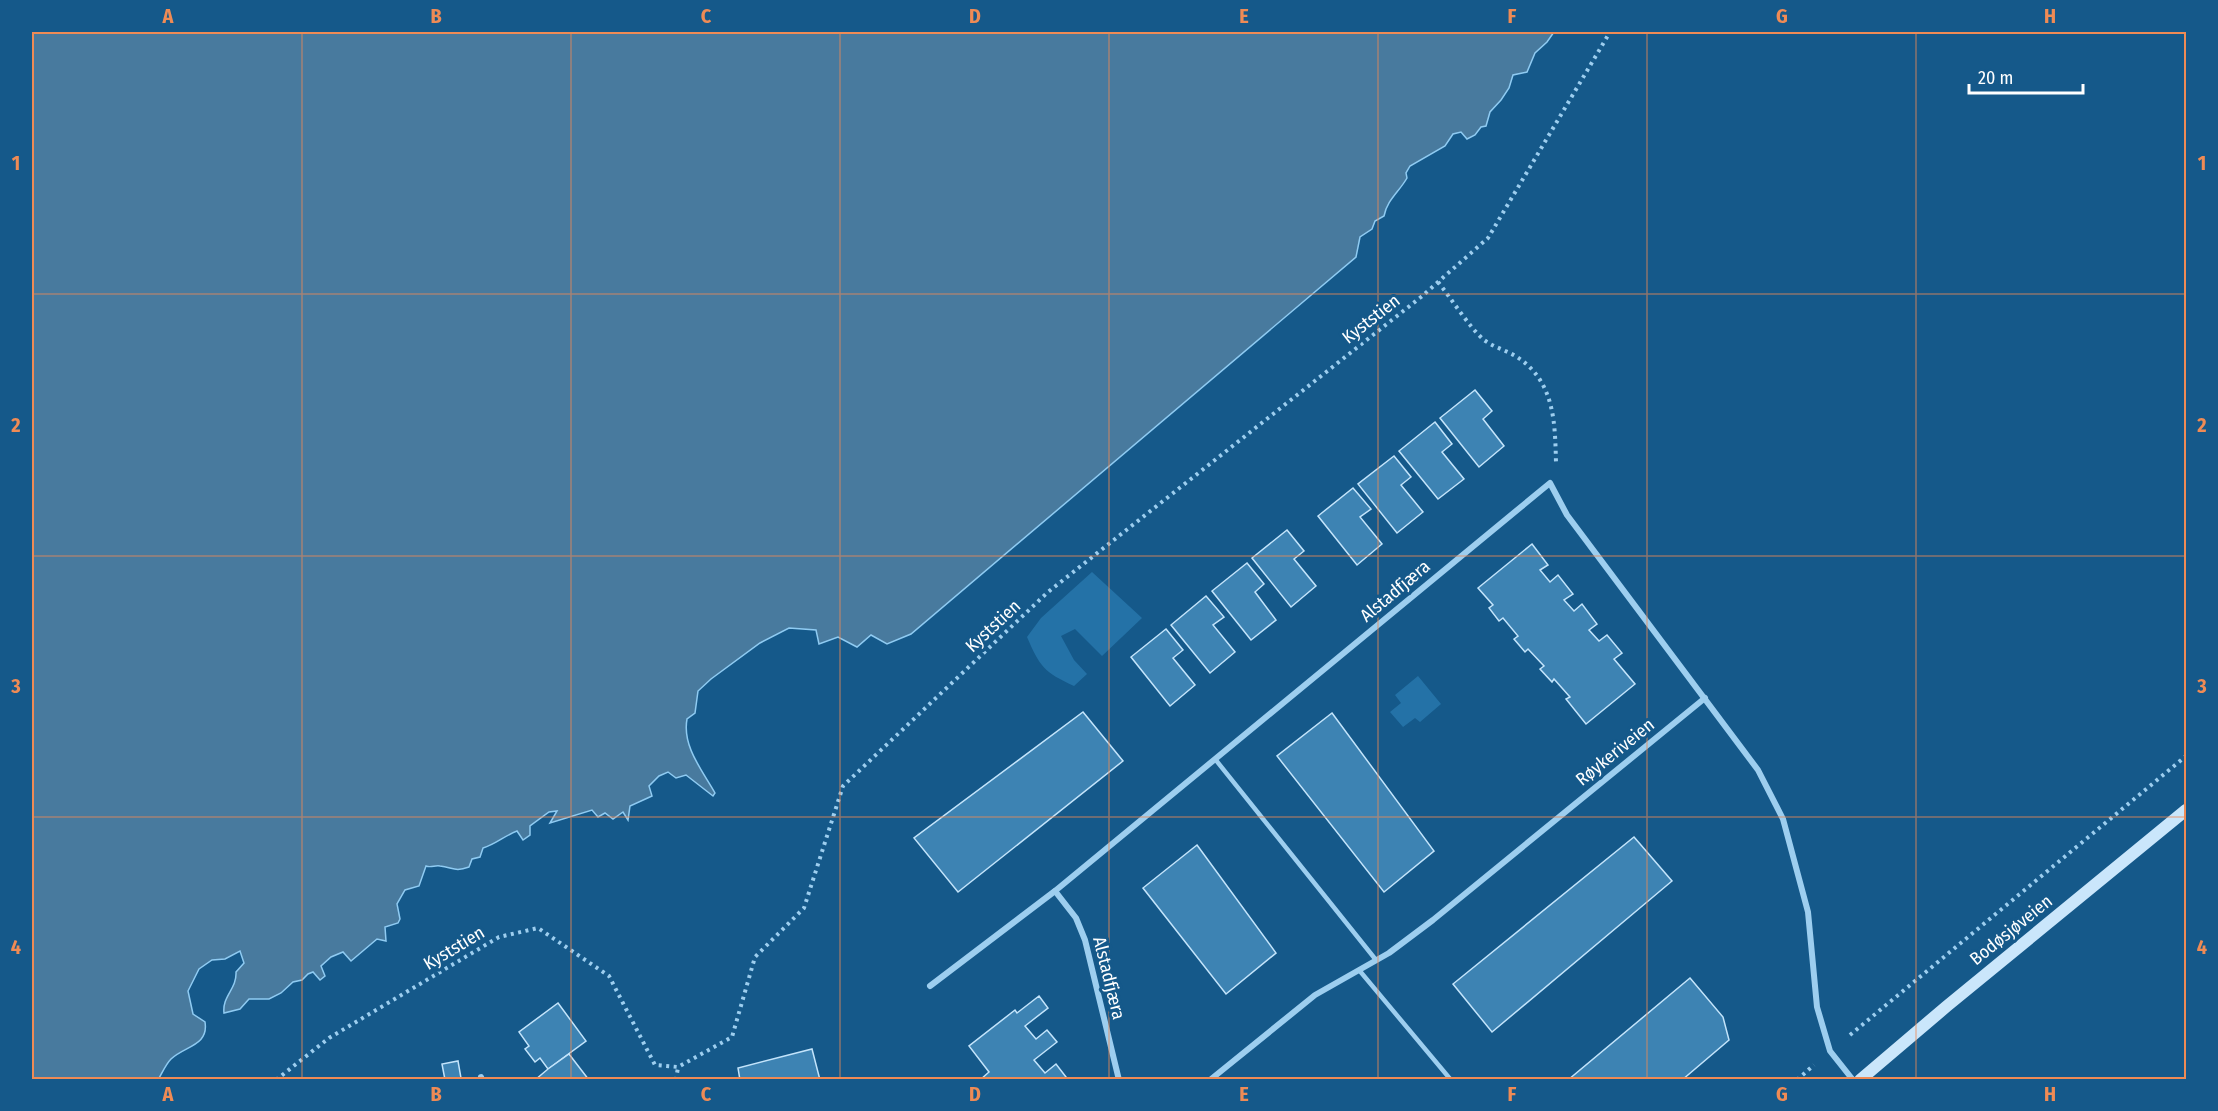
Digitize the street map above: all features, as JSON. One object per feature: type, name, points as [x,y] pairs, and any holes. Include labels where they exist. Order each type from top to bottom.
[{"type":"street","points":[[1550,483],[1567,515],[1758,770],[1783,819],[1808,912],[1817,1007],[1830,1051],[1853,1080]]},
{"type":"street","name":"Alstadfjæra","points":[[930,986],[1054,891],[1550,483]]},
{"type":"street","name":"Røykeriveien","points":[[1210,1080],[1315,995],[1376,960],[1433,920],[1705,698]]},
{"type":"street","name":"Bodøsjøveien","points":[[1860,1080],[2187,810]]},
{"type":"street","name":"Alstadfjæra","points":[[1054,891],[1076,918],[1085,940],[1119,1080]]},
{"type":"lane","points":[[1215,759],[1376,960]]},
{"type":"lane","points":[[1359,970],[1450,1080]]},
{"type":"path","name":"Kyststien","points":[[276,1080],[329,1038],[499,937],[538,928],[609,976],[655,1065],[678,1067],[732,1037],[755,957],[804,908],[843,786],[1048,592],[1438,282],[1488,237],[1610,32]]},
{"type":"path","points":[[1438,282],[1481,338],[1520,358],[1539,377],[1549,396],[1555,425],[1556,464],[1550,483]]},
{"type":"path","points":[[1797,1080],[2187,756]]},
{"type":"path","points":[[676,1080],[678,1067]]},
{"type":"shaded area","points":[[32,32],[1554,32],[1535,53],[1527,72],[1513,75],[1509,88],[1490,112],[1486,126],[1481,127],[1475,135],[1467,139],[1461,132],[1453,134],[1445,146],[1410,166],[1406,173],[1407,178],[1390,201],[1384,216],[1375,221],[1372,229],[1360,237],[1356,257],[911,634],[887,644],[871,635],[857,647],[838,637],[819,644],[816,630],[789,628],[760,643],[711,679],[698,691],[695,713],[687,719],[686,729],[690,748],[715,793],[713,796],[686,775],[676,778],[668,772],[659,776],[649,786],[652,796],[630,806],[628,820],[623,812],[613,819],[605,813],[598,817],[592,810],[550,823],[557,811],[549,812],[530,826],[530,835],[523,840],[517,831],[512,833],[483,848],[480,857],[472,859],[469,867],[457,869],[426,866],[419,886],[405,890],[397,904],[400,919],[398,923],[385,927],[386,941],[377,939],[351,961],[343,952],[331,957],[321,966],[325,976],[320,980],[313,972],[302,980],[293,982],[281,993],[269,999],[249,999],[240,1009],[224,1013],[225,1002],[236,978],[236,972],[244,963],[240,951],[225,959],[212,960],[199,969],[188,991],[193,1014],[205,1022],[203,1036],[194,1045],[171,1059],[158,1080],[32,1079]]},
{"type":"shaded area","points":[[1092,572],[1142,618],[1102,656],[1075,629],[1061,636],[1074,660],[1087,674],[1074,686],[1056,677],[1044,667],[1027,637],[1041,618]]},
{"type":"shaded area","points":[[1418,676],[1441,704],[1420,722],[1415,718],[1403,727],[1390,712],[1401,703],[1395,695]]},
{"type":"building","points":[[1475,390],[1492,411],[1483,419],[1504,446],[1479,467],[1440,418]]},
{"type":"building","points":[[1435,422],[1452,444],[1442,452],[1464,479],[1438,499],[1399,451]]},
{"type":"building","points":[[1394,456],[1411,477],[1401,485],[1423,512],[1397,533],[1358,484]]},
{"type":"building","points":[[1353,488],[1371,509],[1360,517],[1382,544],[1357,565],[1318,516]]},
{"type":"building","points":[[1287,530],[1304,551],[1294,559],[1316,586],[1291,607],[1252,558]]},
{"type":"building","points":[[1532,544],[1548,565],[1540,570],[1550,582],[1558,575],[1573,594],[1564,600],[1574,611],[1582,604],[1597,624],[1589,630],[1599,641],[1607,635],[1622,653],[1614,659],[1635,684],[1586,724],[1566,699],[1570,697],[1554,679],[1552,682],[1540,669],[1544,666],[1528,649],[1525,652],[1514,639],[1518,636],[1503,618],[1499,621],[1489,608],[1493,605],[1478,588]]},
{"type":"building","points":[[1247,563],[1264,584],[1255,592],[1276,620],[1251,640],[1212,591]]},
{"type":"building","points":[[1206,596],[1224,617],[1213,625],[1235,652],[1210,673],[1171,625]]},
{"type":"building","points":[[1166,629],[1183,650],[1173,658],[1195,685],[1170,706],[1131,657]]},
{"type":"building","points":[[1083,712],[1123,761],[958,892],[914,838]]},
{"type":"building","points":[[1332,713],[1434,851],[1384,892],[1277,756]]},
{"type":"building","points":[[1634,837],[1672,881],[1492,1032],[1453,984]]},
{"type":"building","points":[[1197,845],[1276,953],[1226,994],[1143,888]]},
{"type":"building","points":[[1690,978],[1723,1017],[1729,1040],[1682,1080],[1568,1080]]},
{"type":"building","points":[[1039,996],[1048,1008],[1025,1026],[1036,1039],[1047,1030],[1057,1042],[1034,1060],[1045,1073],[1056,1064],[1066,1077],[1063,1080],[980,1080],[989,1072],[969,1046],[1015,1010],[1017,1013]]},
{"type":"building","points":[[558,1003],[586,1041],[548,1069],[540,1058],[535,1062],[525,1049],[529,1046],[519,1032]]},
{"type":"building","points":[[812,1049],[820,1080],[740,1080],[738,1068]]},
{"type":"building","points":[[569,1054],[589,1080],[535,1080],[548,1069]]},
{"type":"building","points":[[458,1061],[461,1078],[445,1080],[442,1064]]}]
